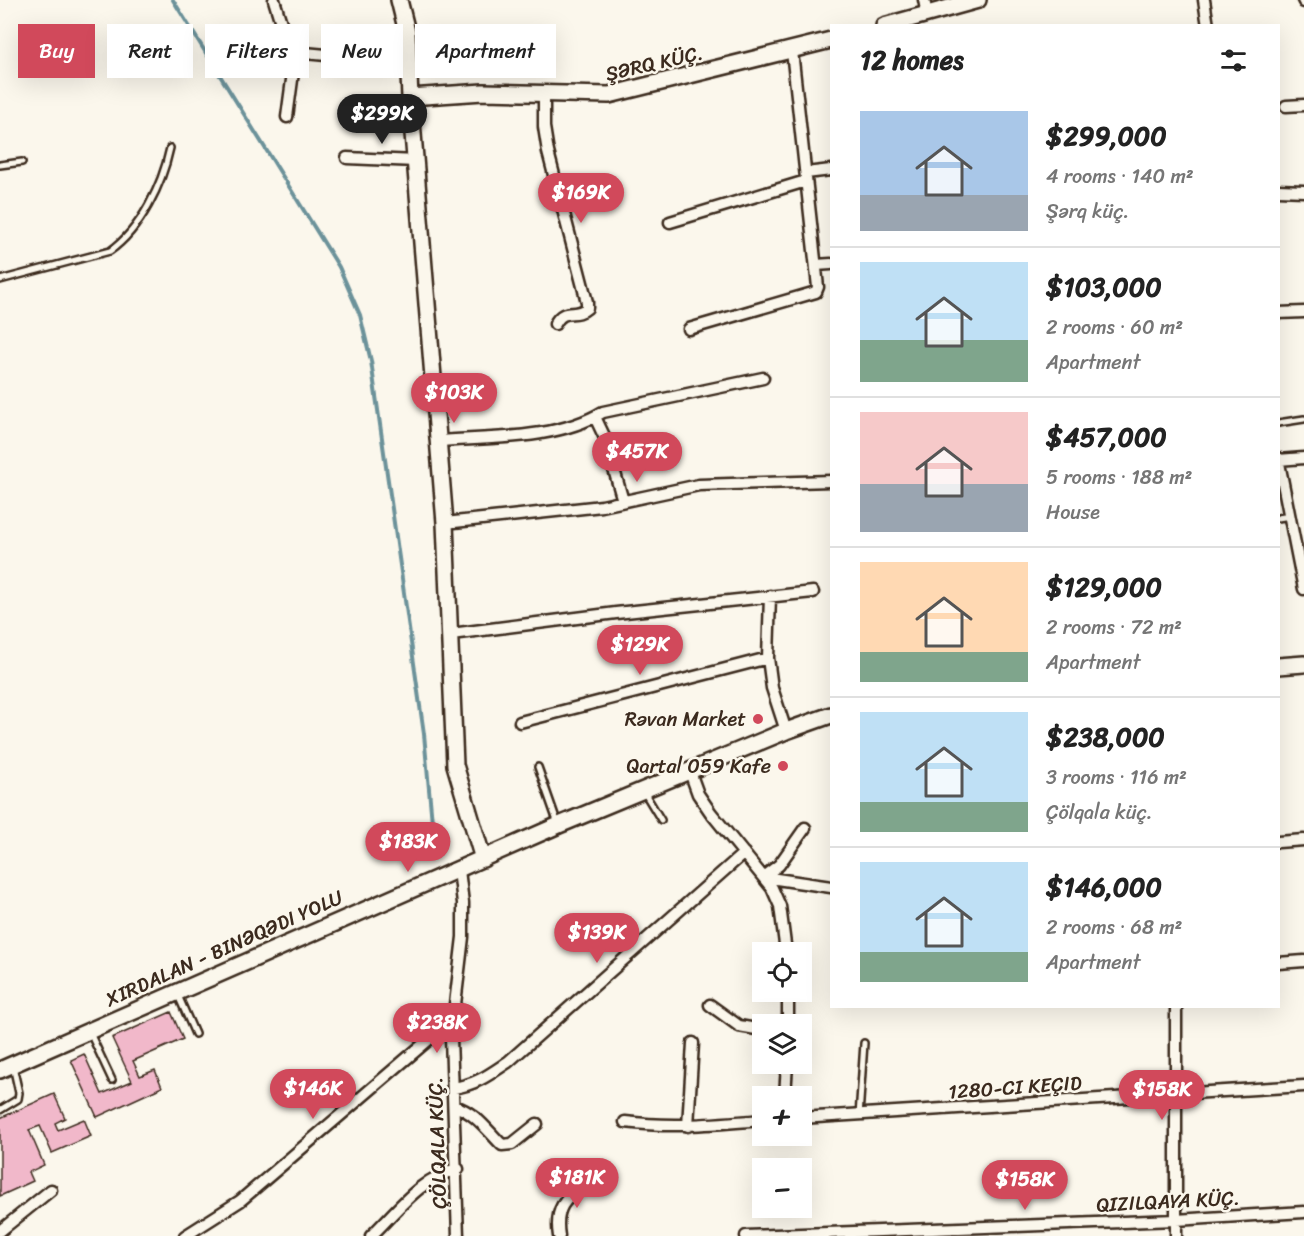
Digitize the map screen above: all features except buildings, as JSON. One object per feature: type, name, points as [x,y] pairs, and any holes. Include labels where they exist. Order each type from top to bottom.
[{"type":"street","points":[[274,0],[282,24]]},
{"type":"street","points":[[399,0],[408,32],[410,97],[445,524],[455,765],[483,859]]},
{"type":"street","points":[[888,24],[925,7],[978,0]]},
{"type":"street","points":[[1204,0],[1208,24]]},
{"type":"street","name":"ŞƏRQ KÜÇ.","points":[[410,97],[483,92],[591,97],[624,93],[830,40]]},
{"type":"street","points":[[689,329],[816,292],[816,265],[792,51]]},
{"type":"street","points":[[309,54],[409,63]]},
{"type":"street","points":[[287,117],[292,78]]},
{"type":"street","points":[[544,94],[544,127],[548,152],[587,302],[587,308],[582,313],[559,316],[555,324]]},
{"type":"street","points":[[1286,106],[1304,105]]},
{"type":"street","points":[[347,158],[416,161]]},
{"type":"street","points":[[670,222],[830,170]]},
{"type":"street","points":[[1280,190],[1304,191]]},
{"type":"street","points":[[816,265],[830,264]]},
{"type":"street","points":[[1280,313],[1304,312]]},
{"type":"street","points":[[438,441],[547,431],[620,408],[763,378]]},
{"type":"street","points":[[595,417],[605,438],[623,501]]},
{"type":"street","points":[[1280,459],[1304,458]]},
{"type":"street","points":[[1280,468],[1304,589]]},
{"type":"street","points":[[445,524],[623,501],[699,485],[830,481]]},
{"type":"street","points":[[451,634],[813,592]]},
{"type":"street","points":[[770,596],[768,658],[772,688],[786,730]]},
{"type":"street","points":[[520,722],[768,658]]},
{"type":"street","points":[[1280,666],[1304,664]]},
{"type":"street","points":[[6,1067],[559,825],[786,730],[830,715]]},
{"type":"street","points":[[690,772],[698,794],[763,877],[780,906],[785,942]]},
{"type":"street","points":[[763,877],[779,865],[805,828]]},
{"type":"street","points":[[1280,842],[1304,840]]},
{"type":"street","points":[[453,1088],[470,1086],[481,1081],[508,1062],[744,853]]},
{"type":"street","name":"ÇÖLQALA KÜÇ.","points":[[458,1236],[458,1169],[451,1026],[462,960],[463,903],[459,870]]},
{"type":"street","points":[[763,877],[830,887]]},
{"type":"street","points":[[1280,963],[1304,961]]},
{"type":"street","points":[[710,1005],[739,1026],[752,1028]]},
{"type":"street","points":[[1176,1008],[1176,1236]]},
{"type":"street","points":[[185,1236],[240,1201],[433,1035],[451,1026]]},
{"type":"street","points":[[688,1126],[693,1043]]},
{"type":"street","points":[[812,1118],[1304,1086]]},
{"type":"street","points":[[454,1106],[465,1109],[474,1116],[502,1145],[512,1143],[537,1124]]},
{"type":"street","points":[[626,1122],[654,1126],[688,1126],[752,1121]]},
{"type":"street","points":[[371,1236],[426,1182],[444,1172],[458,1169]]},
{"type":"street","points":[[559,1236],[556,1220],[559,1209],[568,1197],[589,1180]]},
{"type":"street","points":[[0,1231],[51,1190]]},
{"type":"street","points":[[746,1236],[1176,1220],[1304,1212]]},
{"type":"lane","points":[[0,280],[110,251],[125,241],[141,218],[166,169],[170,148]]},
{"type":"lane","points":[[0,165],[22,162]]},
{"type":"lane","points":[[1280,423],[1304,419]]},
{"type":"lane","points":[[1280,518],[1290,516]]},
{"type":"lane","points":[[538,767],[559,825]]},
{"type":"lane","points":[[643,791],[661,820]]},
{"type":"lane","points":[[177,992],[195,1034]]},
{"type":"lane","points":[[89,1031],[112,1080]]},
{"type":"lane","points":[[859,1116],[864,1043]]},
{"type":"lane","points":[[0,1110],[18,1100],[19,1093],[6,1067]]},
{"type":"waterway","points":[[173,0],[339,267],[360,315],[371,361],[424,734],[435,855]]},
{"type":"place","name":"Rəvan Market","points":[[758,719]]},
{"type":"place","name":"Qartal 059 Kafe","points":[[783,766]]}]
